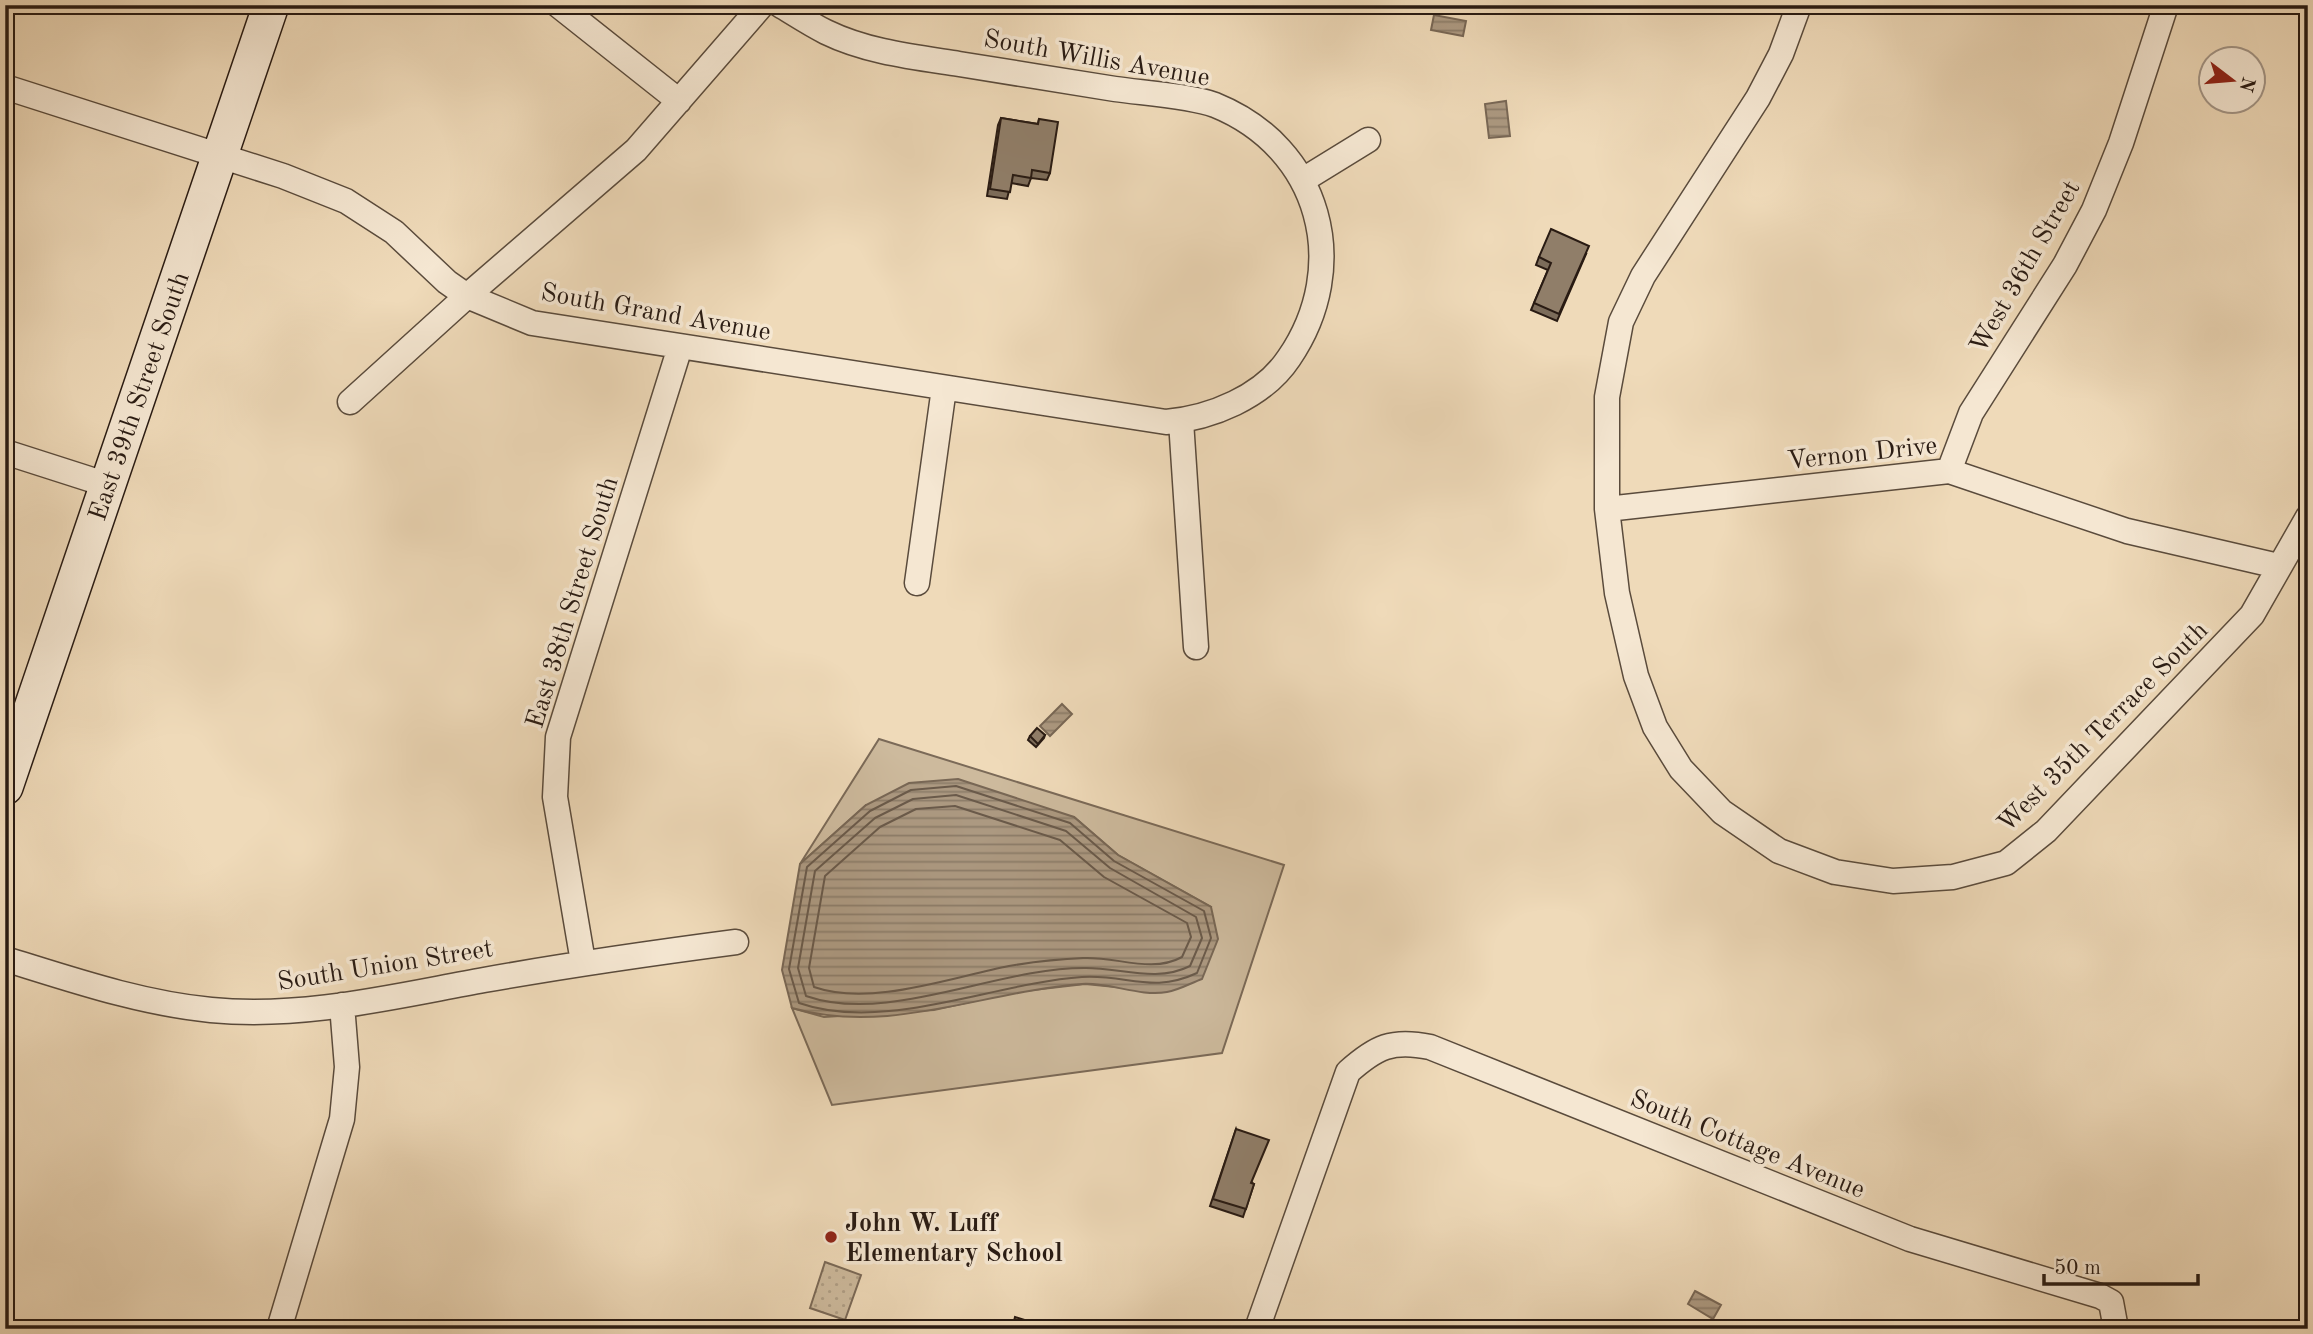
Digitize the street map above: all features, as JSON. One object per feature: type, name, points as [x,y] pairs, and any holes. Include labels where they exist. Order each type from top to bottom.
[{"type":"main road","name":"East 39th Street South","points":[[5,787],[271,5]]},
{"type":"street","points":[[558,5],[679,101]]},
{"type":"street","points":[[350,402],[467,296],[636,150],[762,5]]},
{"type":"street","name":"South Willis Avenue","points":[[780,5],[827,32],[881,51],[1214,105],[1265,134],[1303,180],[1316,211],[1323,254],[1319,296],[1304,336],[1285,364],[1254,393],[1216,412],[1181,421]]},
{"type":"street","name":"West 35th Terrace South","points":[[1799,5],[1781,54],[1758,98],[1643,276],[1621,322],[1607,397],[1607,509],[1617,593],[1636,676],[1655,727],[1681,769],[1722,812],[1779,851],[1835,872],[1893,881],[1953,877],[2006,863],[2046,831],[2252,615],[2308,517]]},
{"type":"street","name":"West 36th Street","points":[[1949,471],[1971,413],[2065,265],[2094,210],[2122,143],[2166,5]]},
{"type":"street","name":"South Grand Avenue","points":[[5,87],[283,176],[346,201],[394,232],[447,282],[467,296],[532,323],[1166,422],[1181,421]]},
{"type":"street","points":[[1303,180],[1367,140]]},
{"type":"street","name":"East 38th Street South","points":[[583,962],[555,797],[558,737],[680,347]]},
{"type":"street","points":[[917,583],[944,388]]},
{"type":"street","points":[[1181,421],[1196,647]]},
{"type":"street","points":[[5,452],[108,485]]},
{"type":"street","name":"Vernon Drive","points":[[1607,509],[1949,471],[2127,531],[2278,566]]},
{"type":"street","name":"South Union Street","points":[[5,959],[158,1003],[213,1010],[269,1012],[342,1005],[583,962],[736,942]]},
{"type":"street","points":[[279,1329],[342,1119],[347,1067],[342,1005]]},
{"type":"street","name":"South Cottage Avenue","points":[[1257,1329],[1348,1072],[1372,1051],[1405,1042],[1430,1047],[1910,1239],[2106,1298],[2110,1302],[2116,1329]]},
{"type":"shaded area","points":[[879,739],[1284,865],[1222,1053],[832,1105],[792,1008],[824,1017],[934,1010],[1015,992],[1085,984],[1166,992],[1211,907],[1118,855],[1074,817],[866,805],[800,864]]},
{"type":"shaded area","points":[[825,1262],[861,1275],[845,1320],[810,1308]]},
{"type":"water","points":[[1434,15],[1466,21],[1463,36],[1431,30]]},
{"type":"water","points":[[1506,101],[1510,136],[1489,138],[1485,104]]},
{"type":"water","points":[[1062,704],[1072,714],[1050,736],[1040,726]]},
{"type":"water","points":[[958,779],[1074,817],[1118,855],[1211,907],[1218,939],[1202,979],[1176,990],[1157,993],[1092,984],[1046,988],[901,1015],[828,1015],[792,1008],[782,970],[800,864],[866,805],[909,783]]},
{"type":"water","points":[[1695,1291],[1721,1305],[1713,1319],[1688,1304]]},
{"type":"building","points":[[1001,118],[1038,124],[1039,119],[1058,122],[1050,173],[1032,170],[1031,178],[1013,175],[1010,192],[990,189]]},
{"type":"building","points":[[1551,229],[1589,246],[1559,314],[1534,303],[1551,263],[1539,257]]},
{"type":"building","points":[[1037,728],[1045,735],[1038,744],[1030,736]]},
{"type":"building","points":[[1236,1129],[1269,1140],[1251,1183],[1254,1184],[1246,1209],[1213,1199]]},
{"type":"building","points":[[1015,1317],[1044,1326],[1044,1329],[1012,1329]]},
{"type":"place","name":"John W. Luff Elementary School","points":[[831,1237]]}]
